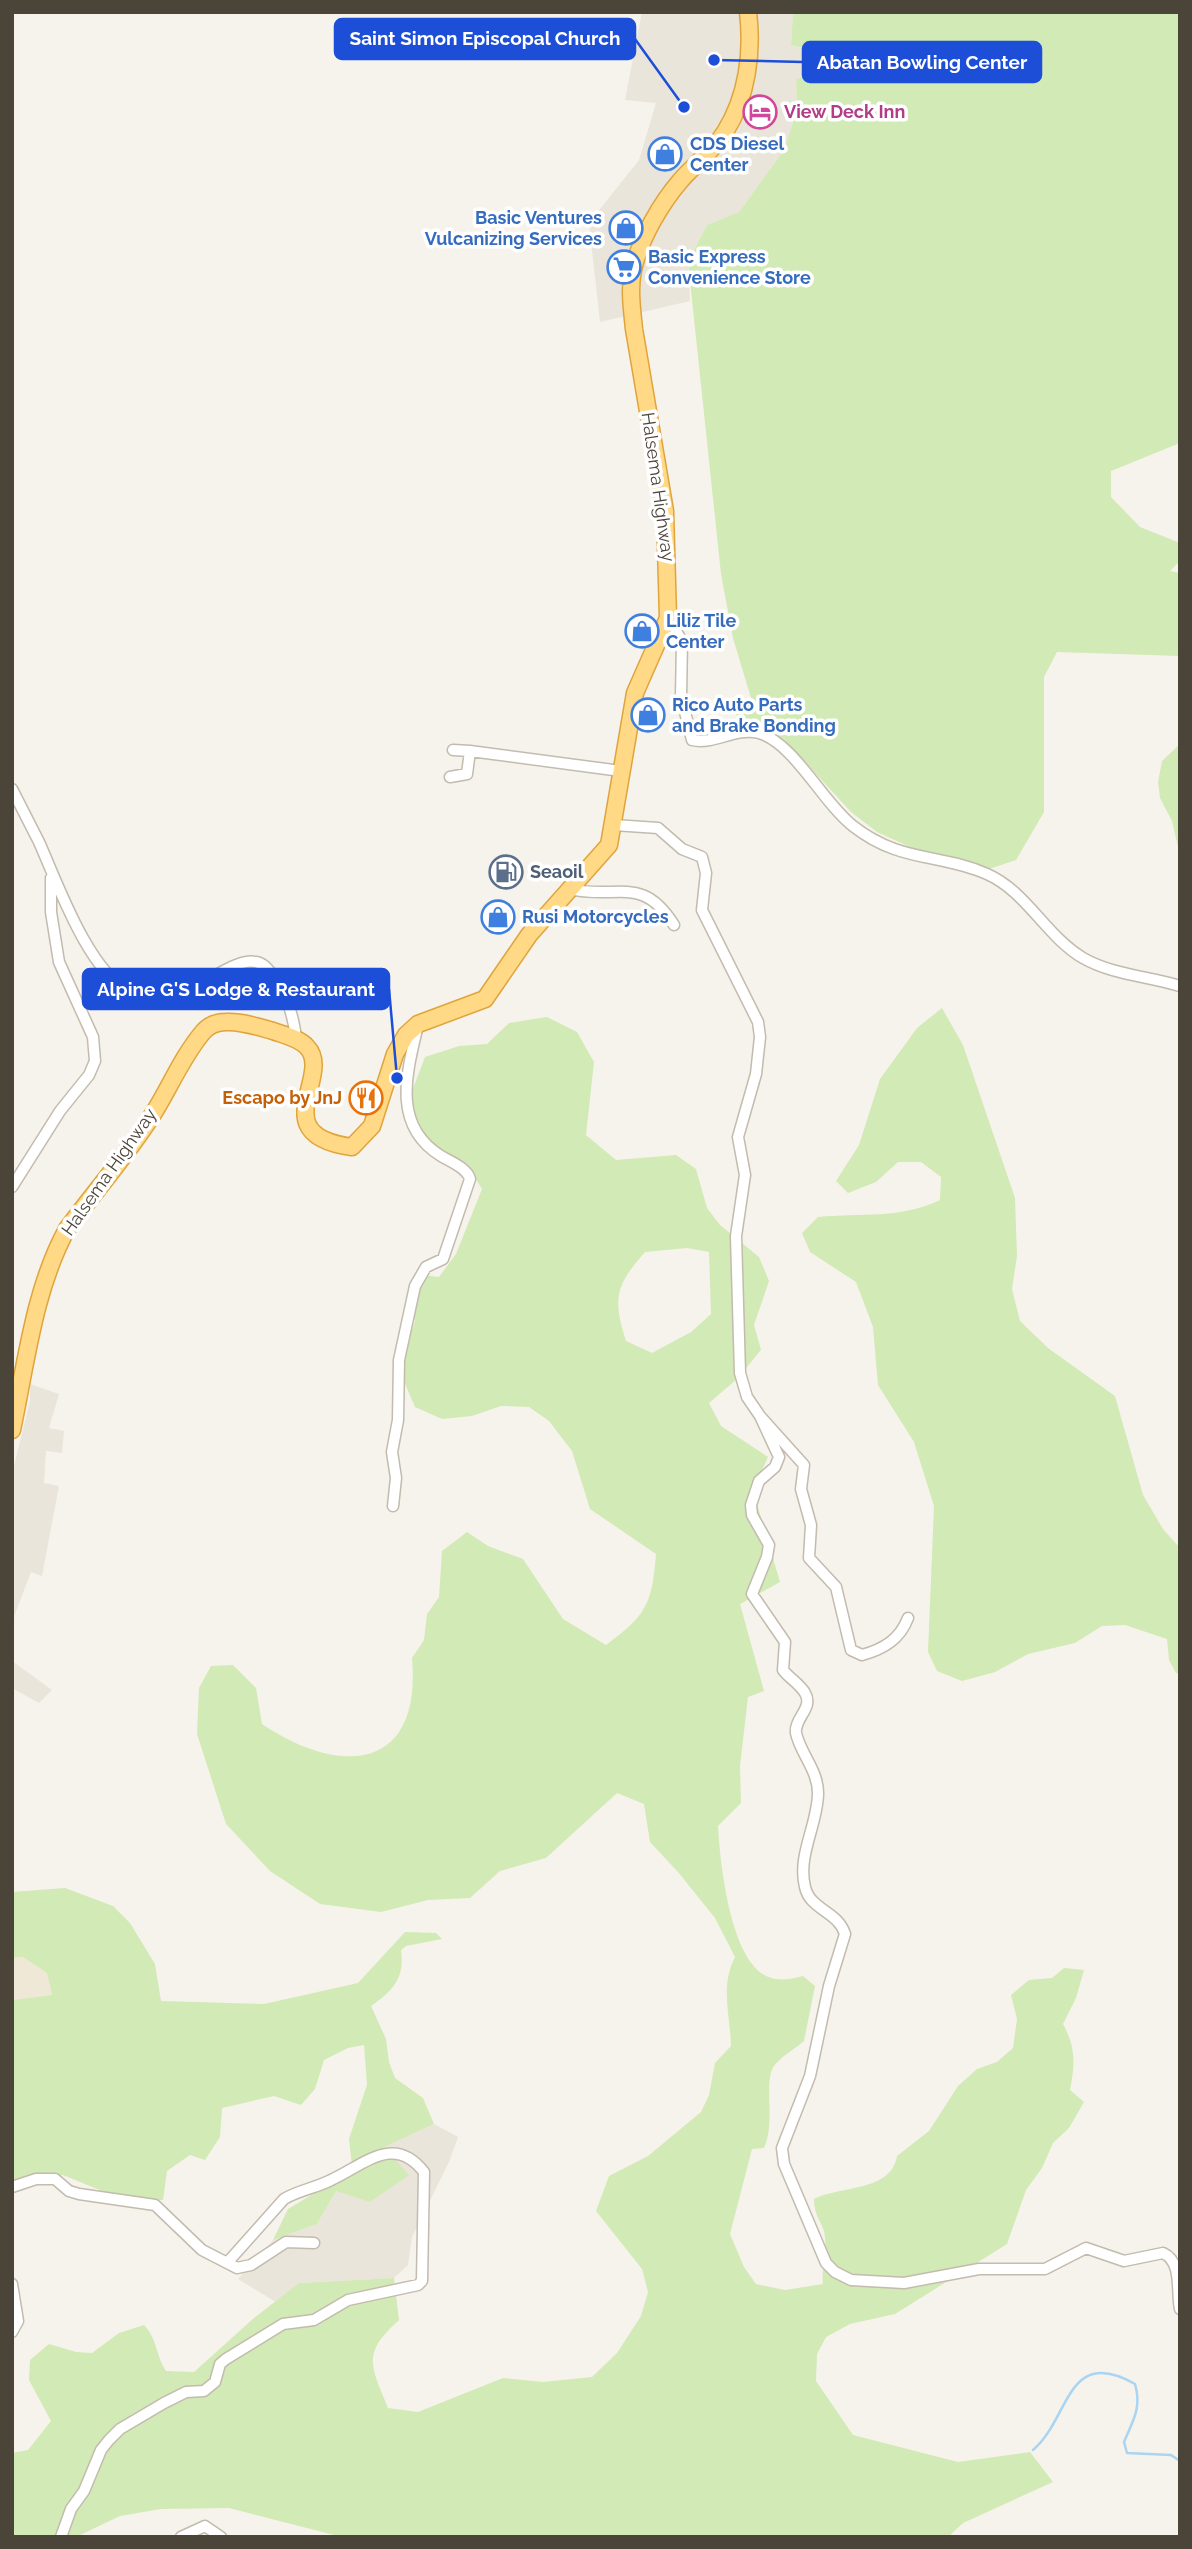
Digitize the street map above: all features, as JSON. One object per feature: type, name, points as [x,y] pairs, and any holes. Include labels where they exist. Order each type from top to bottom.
[{"type":"highway","name":"Halsema Highway","points":[[418,1024],[485,999],[529,935],[609,845],[635,693],[668,618],[665,511],[634,329],[631,284],[634,267],[650,228],[682,180],[709,153],[726,130],[745,83],[750,56],[748,12]]},
{"type":"highway","name":"Halsema Highway","points":[[12,1430],[37,1316],[57,1247],[153,1114],[172,1078],[204,1031],[214,1023],[227,1022],[296,1039]]},
{"type":"highway","points":[[296,1039],[307,1047],[313,1057],[304,1112],[316,1136],[333,1144],[352,1147],[365,1137],[372,1126],[399,1045],[418,1024]]},
{"type":"street","points":[[668,618],[682,641],[681,696],[692,740],[706,742],[745,731],[776,741],[851,825],[876,842],[904,854],[967,866],[989,875],[1009,888],[1082,957],[1110,970],[1180,986]]},
{"type":"street","points":[[453,750],[621,771]]},
{"type":"street","points":[[450,776],[467,774],[470,751]]},
{"type":"street","points":[[12,789],[71,917],[114,980],[130,991],[152,997],[174,994],[195,987],[239,964],[257,962],[267,968],[285,995],[293,1016],[296,1039]]},
{"type":"street","points":[[614,825],[658,828],[682,849],[702,857],[706,873],[702,910],[758,1022],[761,1037],[756,1074],[739,1128],[745,1175],[736,1236],[740,1373],[747,1397],[760,1416],[804,1465],[802,1489],[811,1525],[810,1562],[828,1576],[836,1587],[851,1650],[862,1655],[873,1652],[898,1637],[908,1619]]},
{"type":"street","points":[[12,1187],[60,1111],[89,1075],[95,1060],[93,1037],[59,962],[51,912],[51,871]]},
{"type":"street","points":[[569,889],[647,895],[662,906],[674,925]]},
{"type":"street","points":[[393,1506],[396,1478],[392,1452],[398,1420],[399,1360],[415,1286],[426,1267],[443,1259],[470,1179],[467,1171],[423,1141],[408,1116],[405,1088],[418,1024]]},
{"type":"street","points":[[760,1416],[779,1457],[775,1467],[759,1481],[751,1505],[752,1515],[769,1545],[752,1594],[785,1642],[783,1670],[807,1695],[807,1705],[796,1730],[813,1770],[818,1793],[805,1847],[804,1886],[816,1905],[837,1918],[845,1934],[829,1986],[810,2076],[782,2148],[784,2164],[815,2242],[826,2263],[835,2272],[851,2280],[890,2283],[997,2267],[1045,2269],[1086,2249],[1124,2261],[1163,2253],[1172,2260],[1177,2273],[1180,2309]]},
{"type":"street","points":[[61,2537],[68,2516],[92,2476],[101,2450],[120,2429],[186,2392],[204,2391],[215,2382],[220,2364],[283,2324],[314,2320],[348,2300],[418,2285],[422,2281],[424,2172],[414,2159],[390,2152],[352,2167],[332,2180],[297,2192],[284,2199],[227,2263]]},
{"type":"street","points":[[12,2188],[36,2179],[55,2179],[69,2191],[79,2194],[155,2205],[202,2250],[227,2263],[243,2267],[286,2242],[314,2242]]},
{"type":"street","points":[[12,2284],[18,2321],[12,2332]]},
{"type":"street","points":[[181,2537],[205,2526],[211,2527],[221,2537]]},
{"type":"shaded area","points":[[642,12],[793,12],[791,45],[826,54],[822,71],[796,79],[797,110],[784,150],[739,212],[707,225],[688,262],[690,301],[600,322],[589,223],[639,160],[656,103],[625,100]]},
{"type":"shaded area","points":[[30,1384],[59,1394],[49,1428],[64,1431],[62,1453],[46,1451],[44,1483],[59,1486],[42,1576],[31,1572],[12,1622],[12,1474],[30,1401]]},
{"type":"shaded area","points":[[12,1661],[52,1690],[39,1703],[12,1688]]},
{"type":"shaded area","points":[[12,1957],[23,1957],[47,1973],[52,1995],[12,2000]]},
{"type":"shaded area","points":[[434,2124],[458,2137],[449,2162],[412,2237],[408,2265],[394,2278],[299,2283],[276,2302],[238,2279],[273,2240],[317,2224],[336,2191],[408,2175],[383,2147]]},
{"type":"green space","points":[[793,12],[1180,12],[1180,443],[1111,471],[1111,497],[1140,527],[1180,543],[1180,561],[1170,571],[1180,573],[1180,656],[1057,652],[1044,677],[1044,812],[1016,860],[986,870],[934,858],[877,832],[851,812],[784,739],[741,726],[729,700],[751,698],[733,638],[721,574],[688,262],[707,225],[739,212],[784,150],[797,110],[796,79],[822,71],[826,54],[791,45]]},
{"type":"green space","points":[[1180,744],[1180,856],[1172,821],[1160,798],[1158,782],[1162,761]]},
{"type":"green space","points":[[942,1008],[963,1045],[1015,1198],[1017,1256],[1012,1289],[1020,1321],[1048,1348],[1115,1396],[1143,1495],[1163,1529],[1180,1548],[1180,1674],[1176,1673],[1169,1660],[1167,1639],[1125,1625],[1102,1626],[1075,1643],[1028,1654],[995,1672],[962,1681],[937,1671],[928,1652],[934,1506],[914,1442],[878,1385],[873,1327],[856,1282],[810,1252],[802,1233],[818,1217],[896,1213],[940,1200],[941,1177],[921,1162],[898,1162],[876,1182],[848,1193],[836,1181],[859,1145],[880,1079],[917,1028]]},
{"type":"green space","points":[[547,1017],[577,1032],[594,1062],[586,1135],[616,1160],[676,1155],[696,1169],[707,1208],[720,1225],[759,1257],[769,1281],[754,1325],[761,1350],[737,1379],[709,1403],[721,1426],[768,1457],[753,1490],[780,1582],[740,1604],[764,1691],[748,1697],[740,1766],[741,1803],[718,1826],[729,1908],[744,1950],[754,1966],[766,1976],[789,1979],[803,1976],[815,1986],[804,2041],[780,2059],[771,2073],[767,2138],[764,2148],[752,2149],[730,2234],[744,2267],[756,2284],[785,2290],[823,2284],[825,2237],[814,2199],[864,2186],[885,2176],[893,2168],[897,2156],[929,2131],[958,2086],[977,2069],[997,2062],[1013,2048],[1017,2019],[1011,1995],[1029,1980],[1052,1978],[1064,1968],[1084,1970],[1076,1998],[1063,2024],[1073,2056],[1070,2090],[1084,2102],[1069,2128],[1053,2143],[1042,2168],[1026,2190],[1007,2244],[895,2314],[850,2324],[826,2337],[817,2354],[816,2381],[853,2435],[958,2462],[1030,2452],[1053,2482],[963,2523],[948,2537],[342,2537],[229,2508],[161,2509],[120,2516],[76,2537],[12,2537],[12,2453],[28,2450],[51,2421],[29,2380],[30,2360],[49,2344],[76,2352],[92,2353],[119,2333],[144,2325],[152,2336],[166,2371],[194,2372],[254,2318],[299,2283],[394,2278],[399,2320],[379,2342],[373,2361],[377,2381],[388,2408],[418,2412],[503,2378],[543,2382],[592,2377],[617,2353],[641,2316],[648,2292],[642,2269],[596,2211],[609,2176],[648,2156],[701,2112],[709,2095],[715,2063],[731,2046],[727,1989],[730,1968],[735,1957],[715,1918],[650,1842],[644,1804],[617,1793],[546,1858],[500,1871],[470,1898],[428,1900],[381,1912],[320,1904],[270,1871],[226,1824],[197,1734],[199,1688],[211,1666],[233,1665],[256,1688],[262,1724],[291,1741],[319,1752],[346,1756],[370,1754],[389,1743],[404,1724],[412,1696],[412,1658],[424,1640],[427,1614],[439,1597],[442,1551],[467,1532],[488,1546],[523,1559],[563,1619],[606,1645],[631,1625],[645,1607],[652,1585],[656,1554],[590,1509],[572,1451],[549,1421],[529,1407],[501,1406],[472,1416],[442,1419],[415,1407],[403,1379],[403,1357],[415,1321],[407,1293],[422,1275],[439,1277],[456,1254],[482,1189],[472,1173],[426,1138],[409,1099],[425,1057],[459,1046],[487,1044],[509,1023]],"holes":[[[687,1248],[709,1252],[711,1314],[691,1332],[652,1353],[626,1341],[619,1314],[619,1293],[628,1274],[645,1252]]]},
{"type":"green space","points":[[65,1888],[113,1906],[130,1923],[155,1964],[161,2001],[264,2004],[358,1983],[405,1932],[436,1933],[442,1939],[406,1946],[401,1950],[401,1968],[396,1983],[371,2006],[386,2039],[389,2062],[395,2078],[423,2098],[434,2124],[384,2147],[409,2175],[370,2202],[336,2191],[317,2224],[273,2240],[288,2209],[333,2182],[353,2175],[349,2139],[367,2085],[364,2045],[348,2048],[324,2060],[315,2089],[301,2105],[274,2096],[222,2108],[220,2137],[205,2160],[190,2155],[167,2171],[163,2200],[141,2201],[102,2191],[63,2175],[12,2180],[12,2000],[52,1995],[47,1973],[23,1957],[12,1957],[12,1892]]},
{"type":"waterway","points":[[1033,2450],[1045,2437],[1072,2391],[1082,2380],[1095,2374],[1112,2374],[1135,2384],[1137,2392],[1136,2414],[1124,2442],[1127,2453],[1171,2455],[1180,2461]]},
{"type":"place","name":"Abatan Bowling Center","points":[[714,60]]},
{"type":"place","name":"Saint Simon Episcopal Church","points":[[684,107]]},
{"type":"place","name":"View Deck Inn","points":[[760,112]]},
{"type":"place","name":"CDS Diesel Center","points":[[665,154]]},
{"type":"place","name":"Basic Ventures Vulcanizing Services","points":[[626,228]]},
{"type":"place","name":"Basic Express Convenience Store","points":[[624,267]]},
{"type":"place","name":"Liliz Tile Center","points":[[642,631]]},
{"type":"place","name":"Rico Auto Parts and Brake Bonding","points":[[648,715]]},
{"type":"place","name":"Seaoil","points":[[506,872]]},
{"type":"place","name":"Rusi Motorcycles","points":[[498,917]]},
{"type":"place","name":"Alpine G'S Lodge & Restaurant","points":[[397,1078]]},
{"type":"place","name":"Escapo by JnJ","points":[[366,1098]]}]
